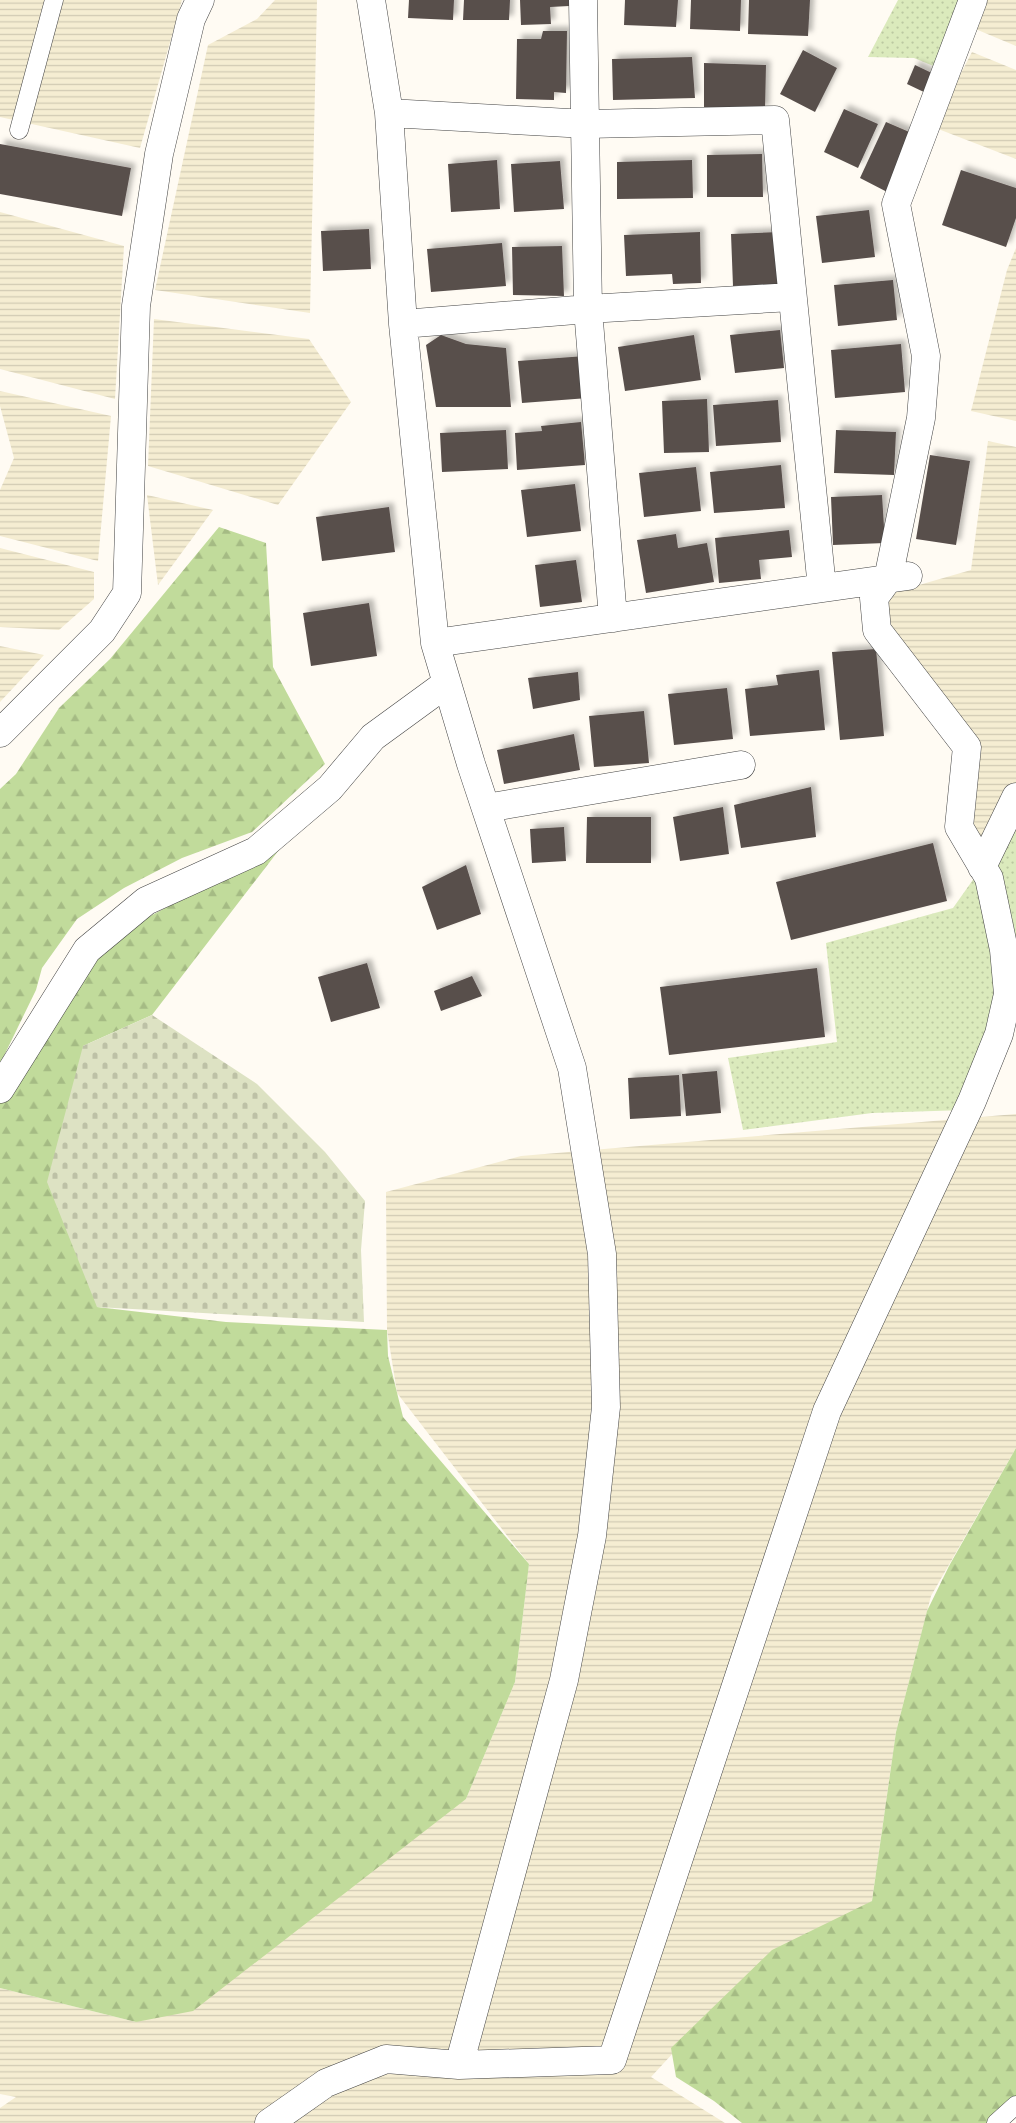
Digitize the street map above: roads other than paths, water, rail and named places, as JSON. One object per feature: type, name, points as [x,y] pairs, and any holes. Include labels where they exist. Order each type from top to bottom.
[{"type":"street","points":[[0,734],[102,631],[127,592],[136,306],[159,154],[191,19],[200,0]]},
{"type":"street","points":[[371,0],[389,113],[403,324],[435,643],[486,808],[572,1068],[602,1254],[606,1407],[592,1536],[564,1680],[459,2065]]},
{"type":"street","points":[[583,0],[588,309],[612,618]]},
{"type":"street","points":[[269,2123],[326,2083],[386,2059],[459,2065],[612,2060],[827,1411],[972,1100],[999,1034],[1008,994],[1005,959],[989,878],[959,827],[967,747],[877,630],[874,598],[898,577],[921,418],[926,356],[896,204],[973,0]]},
{"type":"street","points":[[389,113],[586,124],[775,120],[822,588]]},
{"type":"street","points":[[403,324],[588,309],[792,297]]},
{"type":"street","points":[[435,643],[898,577]]},
{"type":"street","points":[[0,1089],[87,950],[146,901],[256,851],[330,788],[373,737],[447,683]]},
{"type":"street","points":[[486,808],[741,765]]},
{"type":"street","points":[[982,867],[1016,797]]},
{"type":"lane","points":[[19,130],[54,0]]},
{"type":"lane","points":[[996,2123],[1016,2105]]}]
